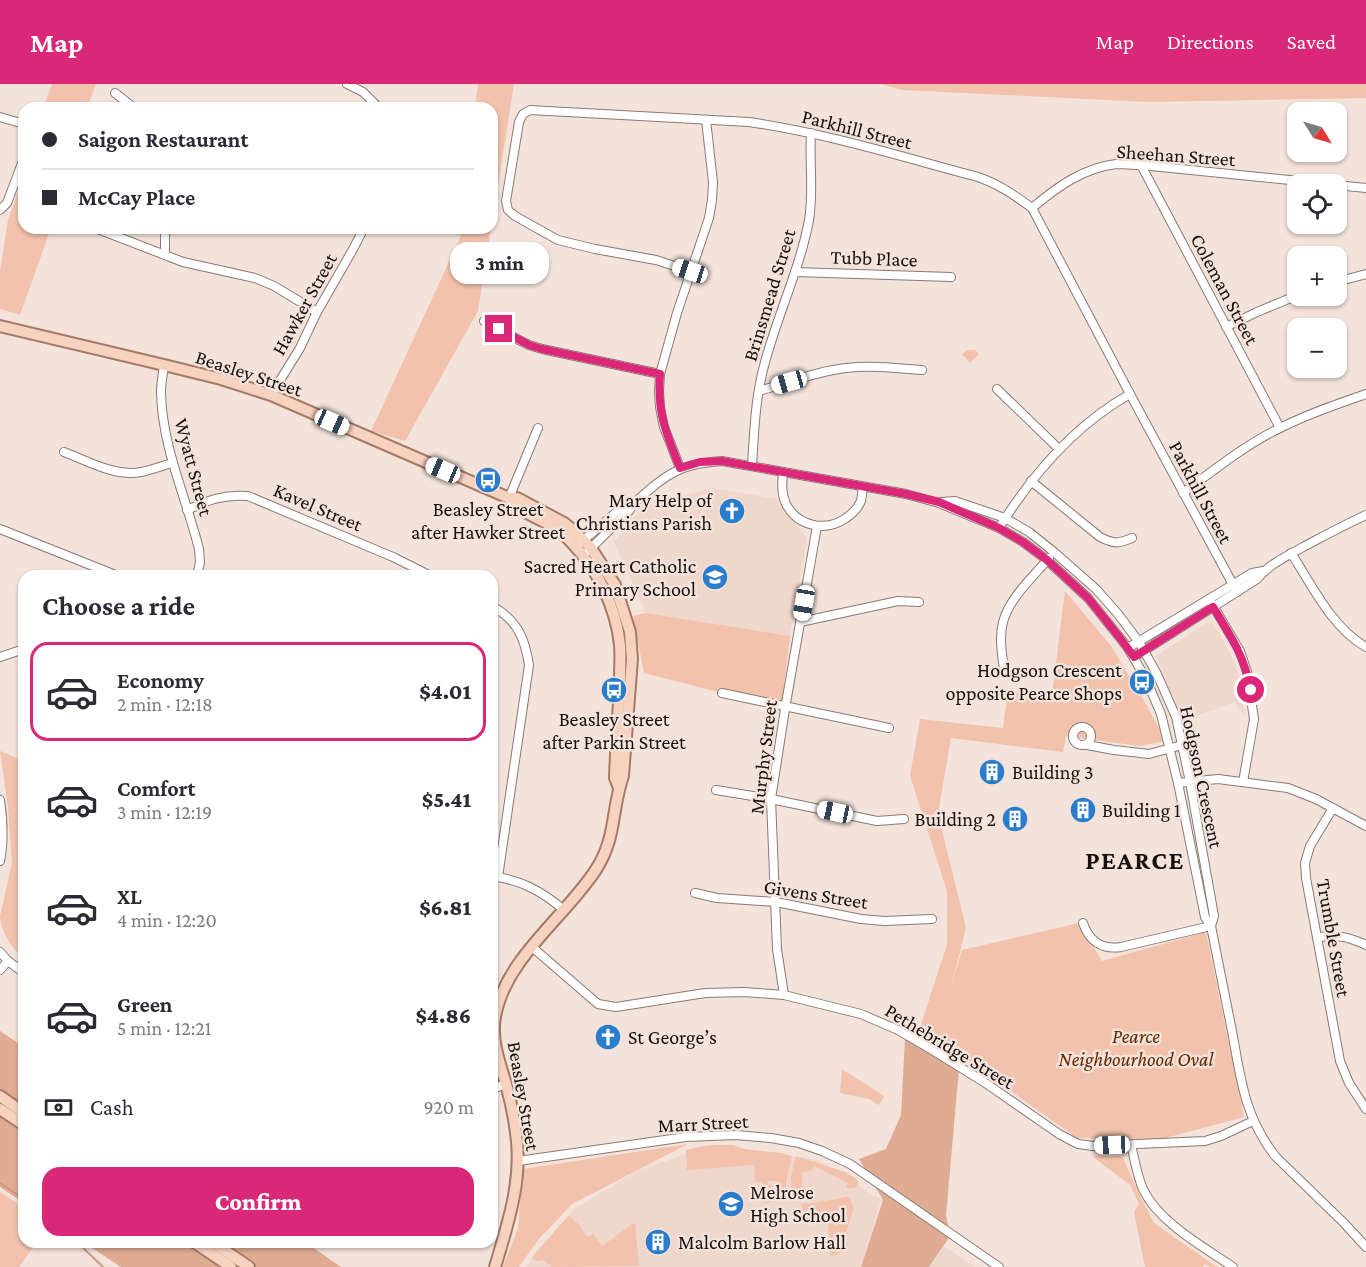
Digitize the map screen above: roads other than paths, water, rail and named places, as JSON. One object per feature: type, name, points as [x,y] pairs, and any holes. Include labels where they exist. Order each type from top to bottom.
[{"type":"main road","name":"Beasley Street","points":[[0,326],[221,379],[271,395],[509,498],[514,505],[558,530],[583,548],[605,592],[617,626],[620,645],[615,778],[619,788],[613,830],[607,849],[595,871],[510,977],[498,1005]]},
{"type":"main road","name":"Beasley Street","points":[[495,1267],[506,1234],[518,1161],[517,1134],[506,1084],[498,1061]]},
{"type":"main road","points":[[0,1096],[18,1109]]},
{"type":"main road","points":[[0,1109],[18,1121]]},
{"type":"main road","points":[[203,1248],[231,1267]]},
{"type":"main road","points":[[221,1248],[249,1267]]},
{"type":"street","points":[[347,84],[363,92],[373,102]]},
{"type":"street","points":[[115,93],[126,102]]},
{"type":"street","name":"Parkhill Street","points":[[690,271],[656,260],[558,240],[508,210],[506,201],[519,123],[523,114],[530,110],[748,122],[779,126],[993,182],[1008,190],[1032,208],[1235,588]]},
{"type":"street","points":[[0,117],[18,122]]},
{"type":"street","points":[[680,468],[664,427],[660,399],[660,374],[712,200],[706,120]]},
{"type":"street","name":"Brinsmead Street","points":[[752,465],[762,373],[805,241],[810,217],[811,133]]},
{"type":"street","name":"Sheehan Street","points":[[1032,208],[1054,189],[1074,177],[1097,168],[1117,164],[1287,180]]},
{"type":"street","name":"Coleman Street","points":[[1140,165],[1280,428]]},
{"type":"street","points":[[0,210],[7,203],[18,174]]},
{"type":"street","points":[[1347,186],[1366,188]]},
{"type":"street","points":[[111,234],[183,262],[255,278],[274,286],[318,312]]},
{"type":"street","points":[[165,234],[165,254]]},
{"type":"street","name":"Hawker Street","points":[[271,395],[300,348],[361,234]]},
{"type":"street","name":"Tubb Place","points":[[795,272],[951,277]]},
{"type":"street","points":[[1347,279],[1366,274]]},
{"type":"street","points":[[1226,327],[1287,300]]},
{"type":"street","points":[[484,321],[529,345],[660,374]]},
{"type":"street","name":"Wyatt Street","points":[[164,365],[161,391],[163,416],[172,463],[199,549],[199,570]]},
{"type":"street","points":[[759,391],[828,370],[872,367],[922,370]]},
{"type":"street","points":[[998,389],[1059,449]]},
{"type":"street","points":[[999,528],[1031,481],[1059,449],[1101,411],[1130,394]]},
{"type":"street","points":[[1184,493],[1249,446],[1280,428],[1366,394]]},
{"type":"street","points":[[509,498],[538,429]]},
{"type":"street","points":[[64,452],[110,470],[125,473],[140,472],[172,463]]},
{"type":"street","name":"Hodgson Crescent","points":[[583,548],[625,505],[633,504],[659,481],[680,468],[700,462],[722,461],[939,502],[999,528],[1047,560],[1088,598],[1128,648],[1146,679],[1164,722],[1205,917],[1211,926],[1243,1089],[1253,1121],[1275,1156],[1366,1247]]},
{"type":"street","points":[[783,472],[782,490],[787,505],[796,516],[817,526],[837,524],[851,514],[860,503],[863,487]]},
{"type":"street","points":[[1031,481],[1100,537],[1112,543],[1132,538]]},
{"type":"street","name":"Kavel Street","points":[[188,510],[221,496],[248,496],[419,570]]},
{"type":"street","name":"Hodgson Crescent","points":[[939,502],[955,501],[1005,518],[1029,532],[1096,589],[1118,614],[1144,650],[1176,717],[1214,916],[1211,926]]},
{"type":"street","points":[[1134,657],[1235,588],[1257,579],[1263,571],[1291,554],[1366,515]]},
{"type":"street","name":"Murphy Street","points":[[784,995],[777,949],[771,799],[817,526]]},
{"type":"street","points":[[0,529],[103,570]]},
{"type":"street","points":[[1004,669],[1001,645],[1003,623],[1008,611],[1019,593],[1054,552]]},
{"type":"street","points":[[1291,554],[1332,617],[1342,629],[1366,647]]},
{"type":"street","points":[[800,622],[898,602],[919,602]]},
{"type":"street","points":[[1128,648],[1211,603]]},
{"type":"street","points":[[1211,603],[1240,651],[1251,690],[1254,719],[1243,782]]},
{"type":"street","points":[[498,610],[510,619],[520,633],[529,665],[498,857]]},
{"type":"street","points":[[0,657],[18,651]]},
{"type":"street","points":[[722,693],[889,728]]},
{"type":"street","points":[[1087,745],[1149,754],[1182,745]]},
{"type":"street","points":[[1178,783],[1218,779],[1288,788],[1316,799],[1366,826]]},
{"type":"street","points":[[716,790],[877,821],[904,819]]},
{"type":"street","points":[[0,800],[3,830],[0,861]]},
{"type":"street","name":"Trumble Street","points":[[1333,808],[1310,846],[1305,863],[1306,878],[1340,1061],[1349,1083],[1366,1109]]},
{"type":"street","points":[[498,877],[525,884],[563,909]]},
{"type":"street","name":"Givens Street","points":[[695,893],[717,898],[776,902],[861,919],[893,921],[932,919]]},
{"type":"street","points":[[1083,923],[1087,933],[1094,941],[1102,946],[1116,948],[1211,926]]},
{"type":"street","points":[[1317,937],[1339,935],[1366,945]]},
{"type":"street","name":"Pethebridge Street","points":[[532,947],[598,1004],[616,1007],[705,993],[744,992],[784,995],[861,1014],[898,1030],[934,1051],[984,1082],[1059,1134],[1078,1144],[1094,1146],[1205,1141],[1253,1121]]},
{"type":"street","points":[[0,952],[18,968]]},
{"type":"street","points":[[0,970],[8,961]]},
{"type":"street","points":[[498,1087],[506,1084]]},
{"type":"street","name":"Marr Street","points":[[518,1161],[686,1137],[736,1135],[799,1143],[822,1150],[850,1164],[999,1267]]},
{"type":"street","points":[[1131,1145],[1140,1182],[1155,1209],[1233,1267]]},
{"type":"waterway","points":[[0,1183],[18,1195]]},
{"type":"waterway","points":[[83,1248],[103,1267]]},
{"type":"place","name":"Beasley Street after Hawker Street","points":[[488,480]]},
{"type":"place","name":"Mary Help of Christians Parish","points":[[732,511]]},
{"type":"place","name":"Sacred Heart Catholic Primary School","points":[[715,577]]},
{"type":"place","name":"Hodgson Crescent opposite Pearce Shops","points":[[1142,682]]},
{"type":"place","name":"Beasley Street after Parkin Street","points":[[614,690]]},
{"type":"place","name":"Building 3","points":[[992,772]]},
{"type":"place","name":"Building 1","points":[[1083,810]]},
{"type":"place","name":"Building 2","points":[[1015,819]]},
{"type":"place","name":"St George’s","points":[[608,1037]]},
{"type":"place","name":"Melrose High School","points":[[731,1204]]},
{"type":"place","name":"Malcolm Barlow Hall","points":[[658,1242]]},
{"type":"district","name":"PEARCE","points":[[1135,860]]},
{"type":"park label","name":"Pearce Neighbourhood Oval","points":[[1136,1048]]}]
